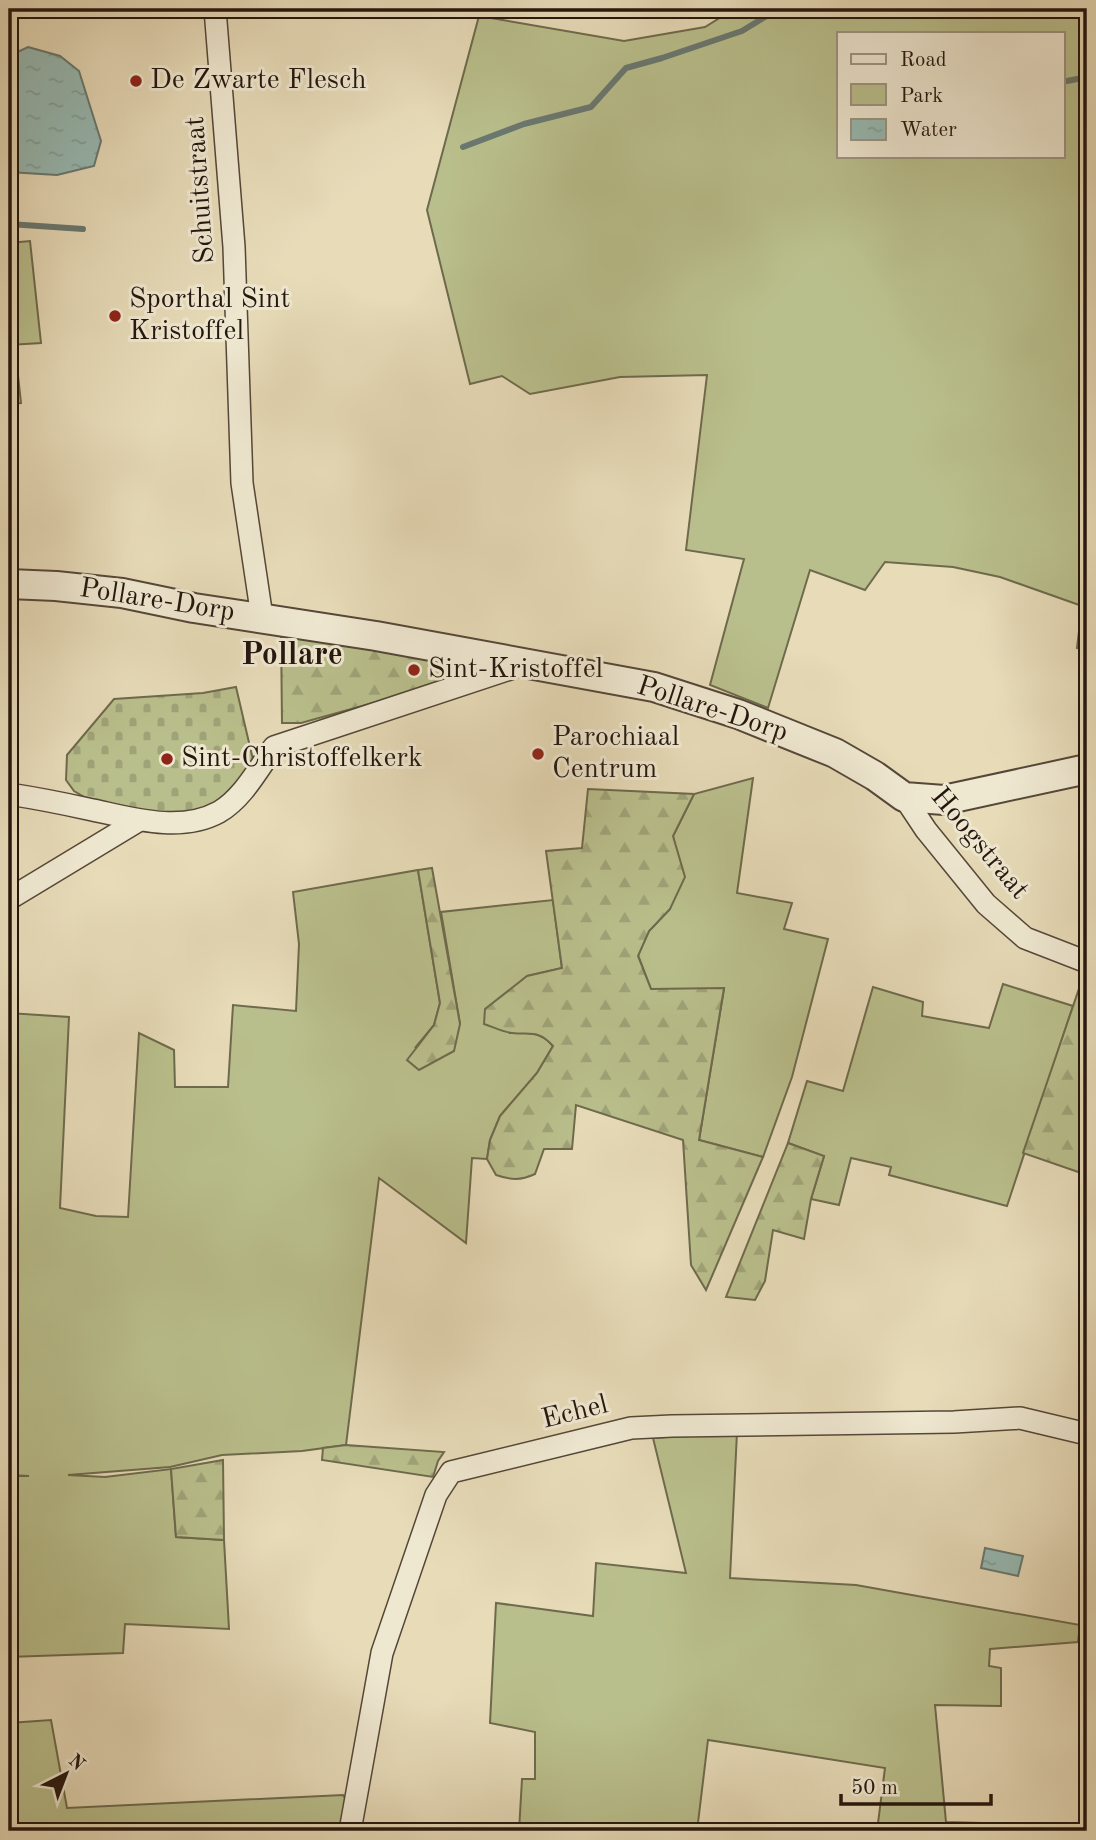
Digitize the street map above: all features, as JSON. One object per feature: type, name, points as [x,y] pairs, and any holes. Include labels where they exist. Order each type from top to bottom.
[{"type":"street","name":"Schuitstraat","points":[[215,9],[234,247],[242,483],[262,617]]},
{"type":"street","name":"Pollare-Dorp","points":[[9,584],[122,593],[194,608],[262,617],[653,687],[738,714],[835,753],[875,776],[904,797]]},
{"type":"street","points":[[9,794],[138,821],[205,818],[220,811],[234,799],[274,747],[525,664]]},
{"type":"street","points":[[904,797],[944,800],[1087,769]]},
{"type":"street","name":"Hoogstraat","points":[[904,797],[926,830],[986,904],[1025,938],[1087,962]]},
{"type":"street","points":[[9,899],[138,821]]},
{"type":"street","name":"Echel","points":[[350,1831],[382,1653],[436,1495],[451,1472],[631,1428],[954,1422],[1020,1418],[1087,1434]]},
{"type":"green space","points":[[734,9],[1087,9],[1087,651],[1077,648],[1082,606],[1000,577],[953,567],[885,562],[865,590],[810,570],[768,708],[710,685],[744,559],[686,550],[707,375],[620,377],[530,394],[502,376],[470,384],[427,210],[479,16],[624,41],[705,27]]},
{"type":"green space","points":[[30,241],[41,343],[9,345],[9,243]]},
{"type":"green space","points":[[9,357],[16,357],[21,403],[9,404]]},
{"type":"green space","points":[[281,631],[463,664],[465,668],[462,674],[409,693],[301,723],[282,723]]},
{"type":"green space","points":[[236,687],[254,764],[247,775],[209,810],[157,814],[86,798],[74,791],[66,780],[67,755],[114,699],[203,693]]},
{"type":"green space","points":[[753,778],[737,893],[792,903],[784,929],[828,939],[792,1077],[763,1157],[699,1140],[724,989],[651,989],[638,955],[649,931],[670,909],[677,854],[673,836],[694,794]]},
{"type":"green space","points":[[588,789],[694,794],[673,836],[685,877],[670,909],[649,931],[638,956],[651,989],[724,988],[699,1140],[763,1157],[706,1290],[691,1265],[683,1140],[576,1105],[572,1149],[544,1149],[535,1174],[520,1179],[501,1177],[496,1175],[487,1159],[490,1140],[500,1116],[537,1073],[553,1046],[539,1035],[509,1032],[484,1024],[485,1009],[527,976],[562,968],[546,851],[582,848]]},
{"type":"green space","points":[[432,868],[460,1024],[454,1051],[419,1070],[407,1060],[434,1025],[440,1003],[418,870]]},
{"type":"green space","points":[[418,870],[440,1003],[434,1025],[415,1048],[460,1024],[441,912],[553,900],[562,968],[527,976],[510,1033],[534,1034],[553,1046],[537,1073],[500,1116],[490,1140],[487,1159],[472,1158],[466,1243],[379,1178],[346,1445],[302,1451],[222,1455],[170,1467],[68,1475],[105,1477],[171,1469],[176,1537],[224,1540],[229,1629],[125,1624],[123,1653],[9,1657],[9,1476],[29,1476],[9,1475],[9,1013],[69,1017],[60,1208],[96,1216],[128,1217],[139,1033],[174,1050],[175,1087],[228,1087],[233,1005],[296,1011],[299,944],[293,892]]},
{"type":"green space","points":[[1085,971],[1087,972],[1087,1175],[1023,1153]]},
{"type":"green space","points":[[1003,984],[1073,1006],[1007,1206],[889,1175],[891,1167],[851,1158],[839,1205],[811,1199],[824,1156],[788,1143],[807,1081],[843,1091],[873,987],[923,1002],[922,1016],[989,1028]]},
{"type":"green space","points":[[788,1143],[824,1156],[811,1199],[804,1239],[773,1230],[765,1281],[755,1300],[726,1297]]},
{"type":"green space","points":[[737,1432],[730,1578],[856,1585],[1080,1625],[1078,1642],[990,1649],[989,1666],[1001,1668],[1001,1706],[935,1705],[946,1822],[1087,1826],[1087,1831],[877,1831],[885,1768],[708,1740],[697,1831],[519,1831],[522,1779],[535,1779],[535,1732],[490,1723],[496,1603],[593,1616],[596,1563],[686,1573],[653,1438]]},
{"type":"green space","points":[[346,1445],[444,1452],[433,1477],[322,1460],[323,1448]]},
{"type":"green space","points":[[223,1460],[224,1540],[176,1537],[171,1469]]},
{"type":"green space","points":[[51,1720],[67,1808],[343,1795],[349,1804],[341,1831],[9,1831],[9,1723]]},
{"type":"water","points":[[28,47],[60,56],[79,71],[101,141],[94,166],[57,175],[9,172],[9,56]]},
{"type":"water","points":[[985,1548],[1023,1556],[1018,1576],[981,1568]]},
{"type":"waterway","points":[[463,147],[524,124],[591,107],[626,68],[742,31],[778,9]]},
{"type":"waterway","points":[[1067,81],[1087,77]]},
{"type":"waterway","points":[[9,224],[83,229]]},
{"type":"place","name":"De Zwarte Flesch","points":[[136,81]]},
{"type":"place","name":"Sporthal Sint Kristoffel","points":[[115,316]]},
{"type":"place","name":"Sint-Kristoffel","points":[[414,670]]},
{"type":"place","name":"Parochiaal Centrum","points":[[538,754]]},
{"type":"place","name":"Sint-Christoffelkerk","points":[[167,759]]},
{"type":"district","name":"Pollare","points":[[292,656]]}]
